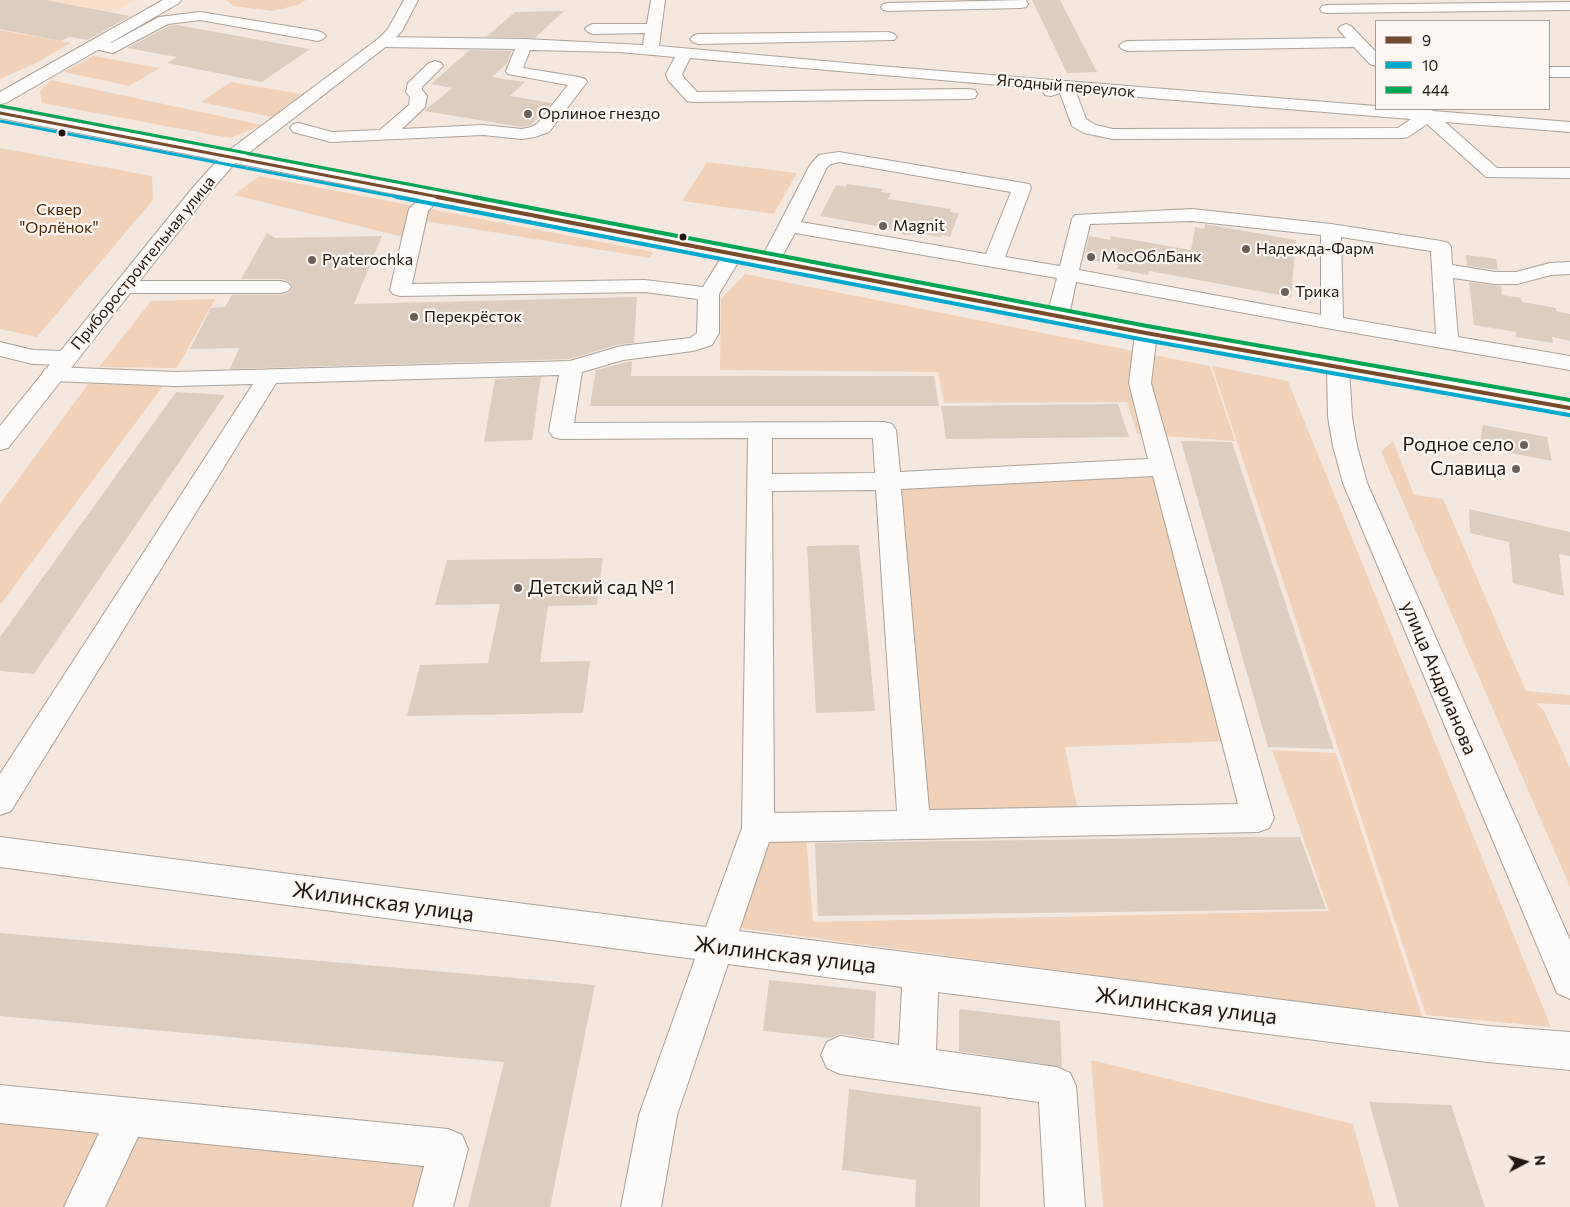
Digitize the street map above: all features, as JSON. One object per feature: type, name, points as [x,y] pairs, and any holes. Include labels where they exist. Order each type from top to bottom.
[{"type":"street","points":[[0,99],[174,0]]},
{"type":"street","name":"Приборостроительная улица","points":[[0,442],[202,188],[230,158],[388,37],[411,0]]},
{"type":"street","points":[[652,39],[658,0]]},
{"type":"street","points":[[879,71],[892,28],[886,3],[1021,4],[1019,0]]},
{"type":"street","points":[[1323,4],[1570,6]]},
{"type":"street","points":[[1323,4],[1359,36],[1375,60]]},
{"type":"street","points":[[94,45],[113,48],[164,20],[200,16],[318,36]]},
{"type":"street","points":[[576,29],[652,39],[889,37]]},
{"type":"street","points":[[1127,46],[1359,36]]},
{"type":"street","name":"Ягодный переулок","points":[[388,37],[526,37],[587,64],[652,39],[684,54],[1066,86],[1375,108]]},
{"type":"street","points":[[526,37],[514,71],[587,64]]},
{"type":"street","points":[[684,54],[674,74],[676,80],[693,97],[1044,93],[1066,86],[1078,122],[1090,129],[1113,134],[1402,133],[1425,112],[1492,173],[1570,173]]},
{"type":"street","points":[[299,128],[331,137],[483,130],[522,134],[535,132],[543,128],[587,64]]},
{"type":"street","points":[[384,135],[417,107],[419,96],[414,92],[414,86],[435,66]]},
{"type":"street","points":[[1550,72],[1570,72]]},
{"type":"street","name":"Ягодный переулок","points":[[1397,110],[1570,127]]},
{"type":"street","points":[[0,113],[1146,333],[1570,408]]},
{"type":"street","points":[[770,261],[819,165],[825,159],[839,157],[1022,188],[994,260]]},
{"type":"street","points":[[432,197],[419,209],[400,290],[645,286],[709,294]]},
{"type":"street","points":[[1058,316],[1082,219],[1192,215],[1331,230],[1441,247],[1447,342]]},
{"type":"street","points":[[789,226],[994,260],[1332,323],[1570,363]]},
{"type":"street","points":[[1331,230],[1332,323]]},
{"type":"street","points":[[0,349],[59,366],[175,378],[572,368],[621,353],[693,344],[704,340],[708,333],[709,294],[733,254]]},
{"type":"street","points":[[1442,270],[1495,278],[1517,278],[1550,269],[1570,268]]},
{"type":"street","points":[[123,287],[281,287]]},
{"type":"street","points":[[758,828],[1258,818],[1140,383],[1146,333]]},
{"type":"street","points":[[572,368],[561,431],[884,430],[914,824]]},
{"type":"street","name":"улица Андрианова","points":[[1338,368],[1340,417],[1345,446],[1355,483],[1570,981]]},
{"type":"street","points":[[0,801],[269,376]]},
{"type":"street","points":[[641,1207],[658,1115],[758,828],[760,431]]},
{"type":"street","points":[[760,483],[889,481],[1162,467]]},
{"type":"street","name":"Жилинская улица","points":[[0,852],[1488,1044],[1570,1051]]},
{"type":"street","points":[[917,1066],[921,972]]},
{"type":"street","points":[[840,1055],[1057,1086],[1065,1207]]},
{"type":"street","points":[[0,1104],[448,1149],[433,1207]]},
{"type":"street","points":[[84,1207],[127,1117]]},
{"type":"shaded area","points":[[0,0],[137,0],[61,41],[0,29]]},
{"type":"green space","points":[[226,0],[306,0],[298,5],[272,11],[233,6]]},
{"type":"green space","points":[[0,30],[71,43],[34,64],[0,79]]},
{"type":"green space","points":[[93,56],[160,68],[129,86],[64,72]]},
{"type":"green space","points":[[51,80],[262,125],[230,138],[42,103],[40,91]]},
{"type":"green space","points":[[231,82],[302,94],[272,117],[201,102]]},
{"type":"green space","name":"Сквер \"Орлёнок\"","points":[[0,148],[152,176],[153,200],[37,337],[0,329]]},
{"type":"green space","points":[[707,162],[797,173],[774,214],[682,201]]},
{"type":"green space","points":[[259,176],[653,252],[650,258],[413,219],[410,239],[234,195]]},
{"type":"green space","points":[[745,274],[1210,366],[1235,441],[1137,434],[1127,402],[944,403],[938,372],[720,370],[721,299]]},
{"type":"green space","points":[[215,299],[177,368],[99,367],[151,301]]},
{"type":"green space","points":[[1212,366],[1288,381],[1551,1027],[1426,1015]]},
{"type":"green space","points":[[88,384],[163,386],[0,605],[0,504]]},
{"type":"green space","points":[[1393,441],[1414,495],[1443,499],[1526,691],[1570,695],[1570,705],[1536,703],[1544,711],[1570,768],[1570,887],[1381,451]]},
{"type":"green space","points":[[1159,470],[1230,741],[1065,747],[1079,816],[919,817],[892,484]]},
{"type":"green space","points":[[1272,750],[1336,753],[1423,1019],[732,927],[761,837],[806,836],[813,922],[1329,911]]},
{"type":"green space","points":[[1091,1060],[1353,1124],[1376,1207],[1103,1207]]},
{"type":"green space","points":[[0,1115],[113,1125],[71,1207],[0,1207]]},
{"type":"green space","points":[[136,1129],[431,1161],[420,1207],[99,1207]]},
{"type":"building","points":[[0,0],[45,0],[130,16],[88,40],[69,37],[61,41],[0,29]]},
{"type":"building","points":[[1032,0],[1060,0],[1097,72],[1067,73]]},
{"type":"building","points":[[564,11],[535,38],[486,37],[515,12]]},
{"type":"building","points":[[177,25],[310,49],[262,82],[167,63],[177,57],[127,48],[169,26]]},
{"type":"building","points":[[470,50],[512,51],[507,63],[492,77],[525,82],[510,96],[552,103],[531,125],[522,127],[424,111],[452,88],[431,84]]},
{"type":"building","points":[[847,184],[883,189],[881,192],[891,193],[888,199],[951,209],[950,212],[959,213],[950,237],[920,234],[904,235],[888,228],[820,216],[836,185],[845,187]]},
{"type":"building","points":[[1205,224],[1296,240],[1291,297],[1149,271],[1148,275],[1117,269],[1118,265],[1084,259],[1089,236],[1110,240],[1111,236],[1191,250],[1195,227],[1204,229]]},
{"type":"building","points":[[267,233],[275,238],[382,236],[354,304],[637,297],[634,343],[620,344],[570,359],[230,369],[239,348],[190,349],[211,308],[225,307],[232,295],[281,295],[289,293],[292,288],[290,282],[282,279],[241,279]]},
{"type":"building","points":[[1466,255],[1496,259],[1498,270],[1467,266]]},
{"type":"building","points":[[1469,282],[1501,286],[1502,295],[1521,298],[1522,302],[1556,308],[1556,311],[1570,314],[1570,341],[1552,337],[1553,343],[1516,337],[1516,332],[1474,325]]},
{"type":"building","points":[[632,361],[631,376],[934,376],[939,406],[590,406],[596,370]]},
{"type":"building","points":[[541,377],[532,440],[484,442],[495,379]]},
{"type":"building","points":[[176,392],[225,395],[34,674],[0,671],[0,637]]},
{"type":"building","points":[[1118,404],[1129,437],[946,439],[941,406]]},
{"type":"building","points":[[1483,425],[1547,437],[1552,461],[1479,447]]},
{"type":"building","points":[[1181,441],[1232,442],[1334,749],[1268,747]]},
{"type":"building","points":[[1469,509],[1570,532],[1570,556],[1559,554],[1564,596],[1513,583],[1509,542],[1470,533]]},
{"type":"building","points":[[859,545],[875,711],[816,713],[807,546]]},
{"type":"building","points":[[603,558],[597,605],[548,606],[540,662],[590,661],[583,713],[407,716],[420,665],[488,663],[500,604],[435,605],[447,560]]},
{"type":"building","points":[[1300,837],[1326,909],[818,916],[815,843]]},
{"type":"building","points":[[0,933],[595,985],[550,1207],[468,1207],[504,1062],[0,1016]]},
{"type":"building","points":[[769,980],[876,991],[874,1039],[840,1034],[831,1038],[763,1031]]},
{"type":"building","points":[[959,1009],[1060,1021],[1062,1067],[959,1051]]},
{"type":"building","points":[[849,1089],[981,1107],[980,1207],[915,1207],[916,1180],[842,1170]]},
{"type":"building","points":[[1369,1102],[1451,1105],[1485,1207],[1399,1207]]},
{"type":"transit line","name":"444","points":[[1,106],[1147,326],[1570,400]]},
{"type":"transit line","name":"9","points":[[0,113],[1146,333],[1570,408]]},
{"type":"transit line","name":"10","points":[[0,121],[1145,340],[1569,415]]},
{"type":"place","name":"Орлиное гнездо","points":[[528,114]]},
{"type":"place","name":"Magnit","points":[[883,226]]},
{"type":"place","name":"Надежда-Фарм","points":[[1246,249]]},
{"type":"place","name":"МосОблБанк","points":[[1091,257]]},
{"type":"place","name":"Pyaterochka","points":[[312,260]]},
{"type":"place","name":"Трика","points":[[1285,292]]},
{"type":"place","name":"Перекрёсток","points":[[414,317]]},
{"type":"place","name":"Родное село","points":[[1524,445]]},
{"type":"place","name":"Славица","points":[[1516,469]]},
{"type":"place","name":"Детский сад № 1","points":[[518,588]]}]
